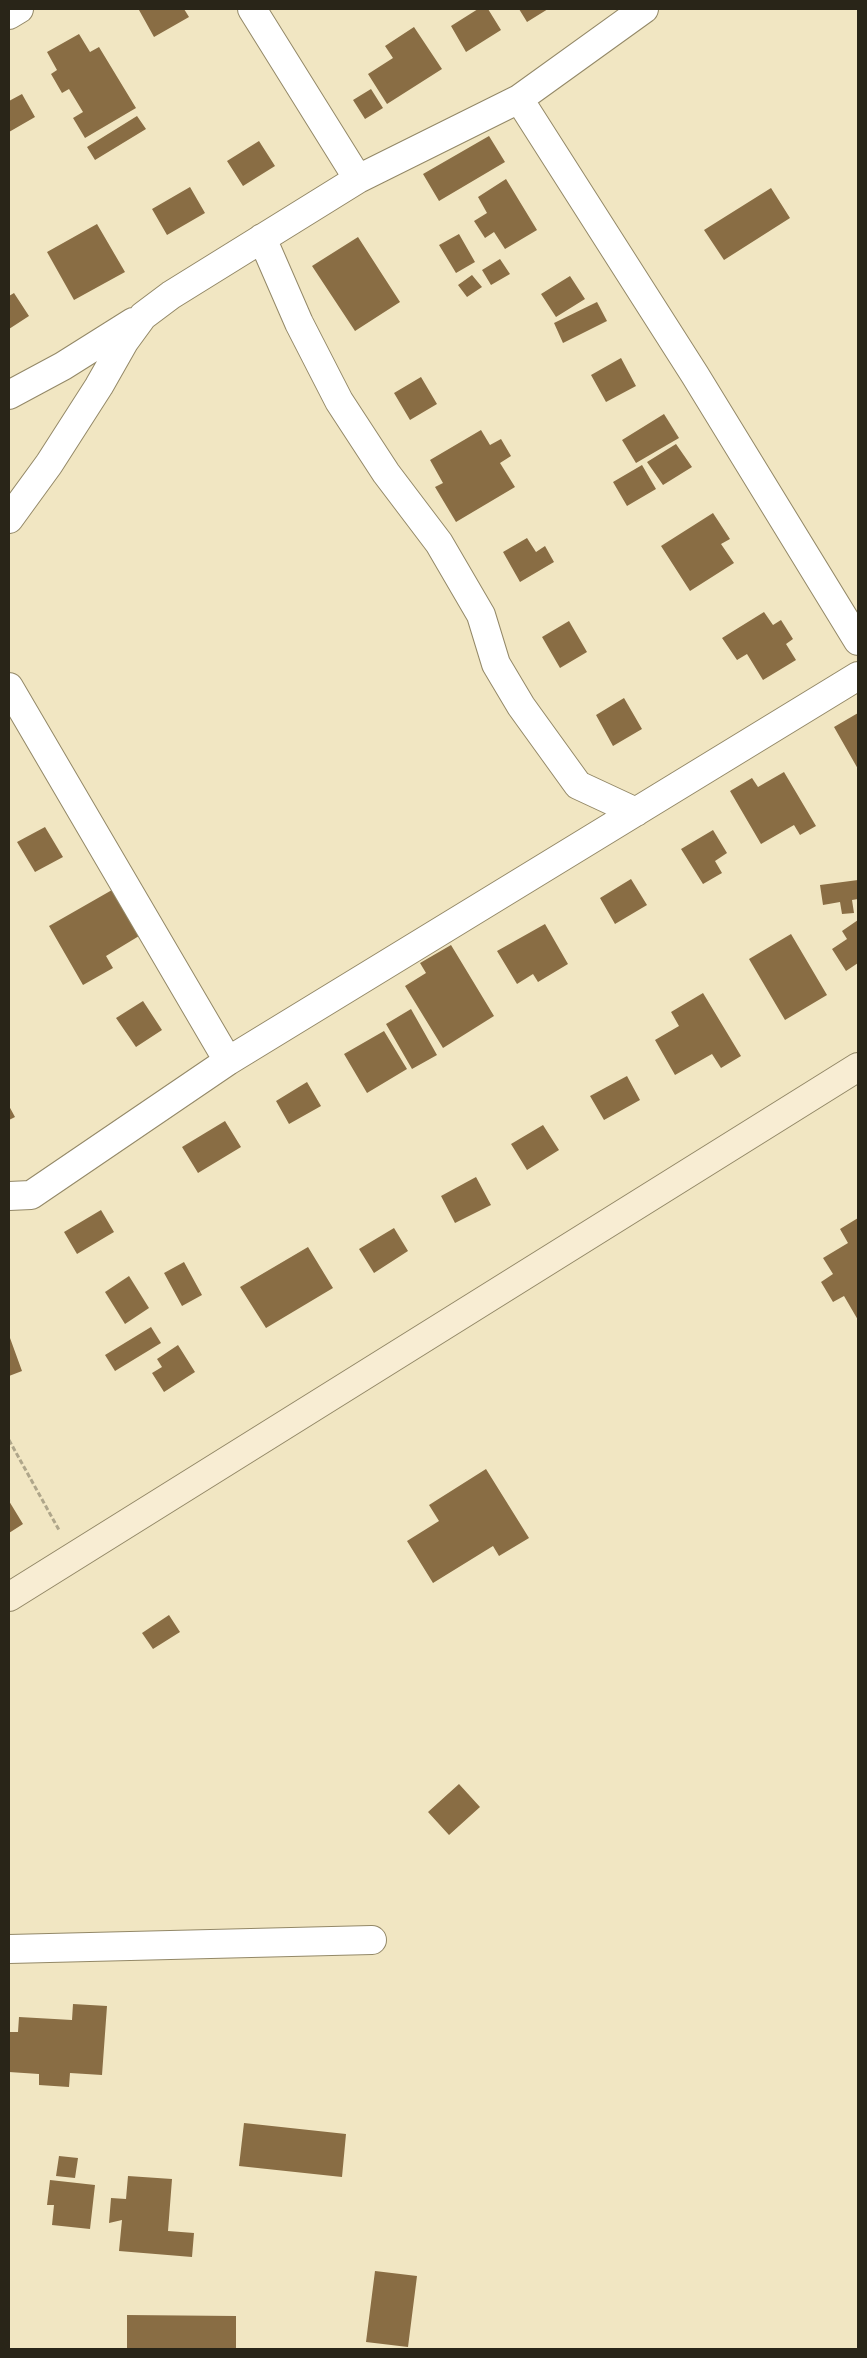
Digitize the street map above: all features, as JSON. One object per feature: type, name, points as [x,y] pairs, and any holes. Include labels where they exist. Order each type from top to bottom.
[{"type":"street","points":[[252,9],[358,179]]},
{"type":"street","points":[[9,395],[63,366],[143,316],[171,295],[358,179],[519,99],[644,9]]},
{"type":"street","points":[[519,99],[695,375],[858,641]]},
{"type":"street","points":[[262,238],[299,323],[339,401],[386,473],[440,543],[481,616],[496,664],[521,706],[578,785],[636,812]]},
{"type":"street","points":[[9,519],[84,409],[124,342],[143,316]]},
{"type":"street","points":[[9,1196],[31,1195],[228,1062],[858,676]]},
{"type":"street","points":[[9,687],[228,1062]]},
{"type":"street","points":[[9,1597],[858,1067]]},
{"type":"street","points":[[9,1949],[372,1940]]},
{"type":"path","points":[[9,1440],[74,1557]]},
{"type":"building","points":[[184,9],[189,17],[154,37],[139,10]]},
{"type":"building","points":[[478,9],[488,9],[501,30],[466,52],[451,26]]},
{"type":"building","points":[[519,9],[548,9],[527,22]]},
{"type":"building","points":[[414,27],[442,69],[387,104],[368,74],[393,58],[385,46]]},
{"type":"building","points":[[79,34],[90,52],[99,47],[136,108],[85,138],[73,118],[83,112],[69,89],[62,93],[51,74],[57,70],[47,52]]},
{"type":"building","points":[[371,89],[383,108],[365,119],[353,100]]},
{"type":"building","points":[[22,94],[35,117],[9,132],[9,101]]},
{"type":"building","points":[[137,116],[146,129],[95,160],[87,147]]},
{"type":"building","points":[[489,136],[505,162],[439,201],[423,174]]},
{"type":"building","points":[[259,141],[275,166],[243,186],[227,161]]},
{"type":"building","points":[[506,179],[537,230],[505,249],[494,232],[485,238],[474,221],[487,213],[478,197]]},
{"type":"building","points":[[190,187],[205,213],[167,235],[152,209]]},
{"type":"building","points":[[771,188],[790,218],[724,260],[704,230]]},
{"type":"building","points":[[97,224],[125,272],[74,300],[47,252]]},
{"type":"building","points":[[459,234],[475,262],[456,273],[439,245]]},
{"type":"building","points":[[358,237],[400,302],[355,331],[312,266]]},
{"type":"building","points":[[500,259],[510,274],[491,285],[482,270]]},
{"type":"building","points":[[472,275],[482,287],[467,297],[458,285]]},
{"type":"building","points":[[570,276],[585,299],[556,317],[541,294]]},
{"type":"building","points":[[14,293],[29,316],[9,329],[9,296]]},
{"type":"building","points":[[597,302],[607,321],[563,343],[554,323]]},
{"type":"building","points":[[621,358],[636,386],[606,402],[591,375]]},
{"type":"building","points":[[421,377],[437,404],[410,420],[394,393]]},
{"type":"building","points":[[664,414],[679,438],[636,463],[622,440]]},
{"type":"building","points":[[481,430],[490,445],[501,439],[511,456],[500,463],[515,487],[456,522],[435,487],[443,483],[430,460]]},
{"type":"building","points":[[676,444],[692,467],[663,485],[647,462]]},
{"type":"building","points":[[642,465],[656,489],[627,506],[613,482]]},
{"type":"building","points":[[713,513],[730,539],[721,544],[734,563],[690,591],[661,546]]},
{"type":"building","points":[[527,538],[536,552],[545,546],[554,562],[520,582],[503,552]]},
{"type":"building","points":[[764,612],[773,625],[781,620],[793,639],[786,644],[796,660],[763,680],[747,654],[737,660],[722,638]]},
{"type":"building","points":[[569,621],[587,652],[560,668],[542,637]]},
{"type":"building","points":[[624,698],[642,729],[613,746],[596,715]]},
{"type":"building","points":[[858,713],[858,769],[834,727]]},
{"type":"building","points":[[784,772],[816,826],[800,835],[794,825],[761,844],[730,791],[752,778],[758,787]]},
{"type":"building","points":[[45,827],[63,857],[35,872],[17,842]]},
{"type":"building","points":[[713,830],[727,853],[715,861],[722,873],[703,884],[681,849]]},
{"type":"building","points":[[631,879],[647,905],[615,924],[600,898]]},
{"type":"building","points":[[858,880],[858,899],[852,900],[854,913],[842,914],[840,902],[823,905],[820,885]]},
{"type":"building","points":[[112,890],[139,936],[106,956],[113,968],[83,985],[49,926]]},
{"type":"building","points":[[858,920],[858,963],[846,971],[832,949],[847,939],[842,931]]},
{"type":"building","points":[[545,924],[568,964],[538,982],[533,974],[517,984],[497,951]]},
{"type":"building","points":[[791,934],[827,995],[785,1020],[749,959]]},
{"type":"building","points":[[451,945],[494,1016],[443,1048],[405,986],[426,973],[420,963]]},
{"type":"building","points":[[703,993],[741,1056],[721,1068],[712,1054],[675,1075],[655,1040],[679,1026],[671,1012]]},
{"type":"building","points":[[143,1001],[162,1030],[136,1047],[116,1018]]},
{"type":"building","points":[[411,1009],[437,1055],[412,1069],[386,1024]]},
{"type":"building","points":[[384,1031],[407,1069],[367,1093],[344,1054]]},
{"type":"building","points":[[627,1076],[640,1100],[604,1120],[590,1096]]},
{"type":"building","points":[[307,1082],[321,1106],[289,1124],[276,1101]]},
{"type":"building","points":[[9,1106],[15,1117],[9,1120]]},
{"type":"building","points":[[225,1121],[241,1147],[198,1173],[182,1147]]},
{"type":"building","points":[[543,1125],[559,1150],[527,1170],[511,1144]]},
{"type":"building","points":[[476,1177],[491,1205],[455,1223],[441,1196]]},
{"type":"building","points":[[101,1210],[114,1232],[77,1254],[64,1232]]},
{"type":"building","points":[[858,1218],[858,1320],[844,1296],[833,1302],[821,1282],[833,1274],[823,1258],[848,1243],[840,1229]]},
{"type":"building","points":[[394,1228],[408,1251],[374,1273],[359,1249]]},
{"type":"building","points":[[308,1247],[333,1288],[266,1328],[240,1287]]},
{"type":"building","points":[[184,1262],[202,1295],[182,1306],[164,1273]]},
{"type":"building","points":[[129,1276],[149,1308],[125,1324],[105,1292]]},
{"type":"building","points":[[151,1327],[161,1343],[115,1371],[105,1355]]},
{"type":"building","points":[[9,1339],[22,1371],[9,1376]]},
{"type":"building","points":[[178,1345],[195,1372],[164,1392],[152,1373],[162,1367],[157,1359]]},
{"type":"building","points":[[486,1469],[529,1538],[499,1556],[493,1546],[433,1583],[407,1541],[439,1521],[429,1505]]},
{"type":"building","points":[[9,1501],[23,1524],[9,1533]]},
{"type":"building","points":[[169,1615],[180,1632],[153,1649],[142,1633]]},
{"type":"building","points":[[459,1784],[480,1807],[449,1835],[428,1812]]},
{"type":"building","points":[[73,2004],[107,2006],[102,2075],[70,2073],[69,2087],[39,2085],[39,2074],[9,2072],[9,2032],[18,2032],[19,2017],[72,2020]]},
{"type":"building","points":[[244,2123],[346,2134],[342,2177],[239,2166]]},
{"type":"building","points":[[59,2156],[78,2158],[75,2178],[56,2176]]},
{"type":"building","points":[[128,2176],[172,2179],[168,2231],[194,2233],[192,2257],[119,2251],[122,2220],[109,2223],[111,2198],[126,2199]]},
{"type":"building","points":[[50,2180],[95,2185],[90,2229],[52,2225],[54,2205],[47,2205]]},
{"type":"building","points":[[375,2271],[417,2276],[408,2347],[366,2342]]},
{"type":"building","points":[[127,2315],[236,2316],[236,2349],[127,2349]]}]
